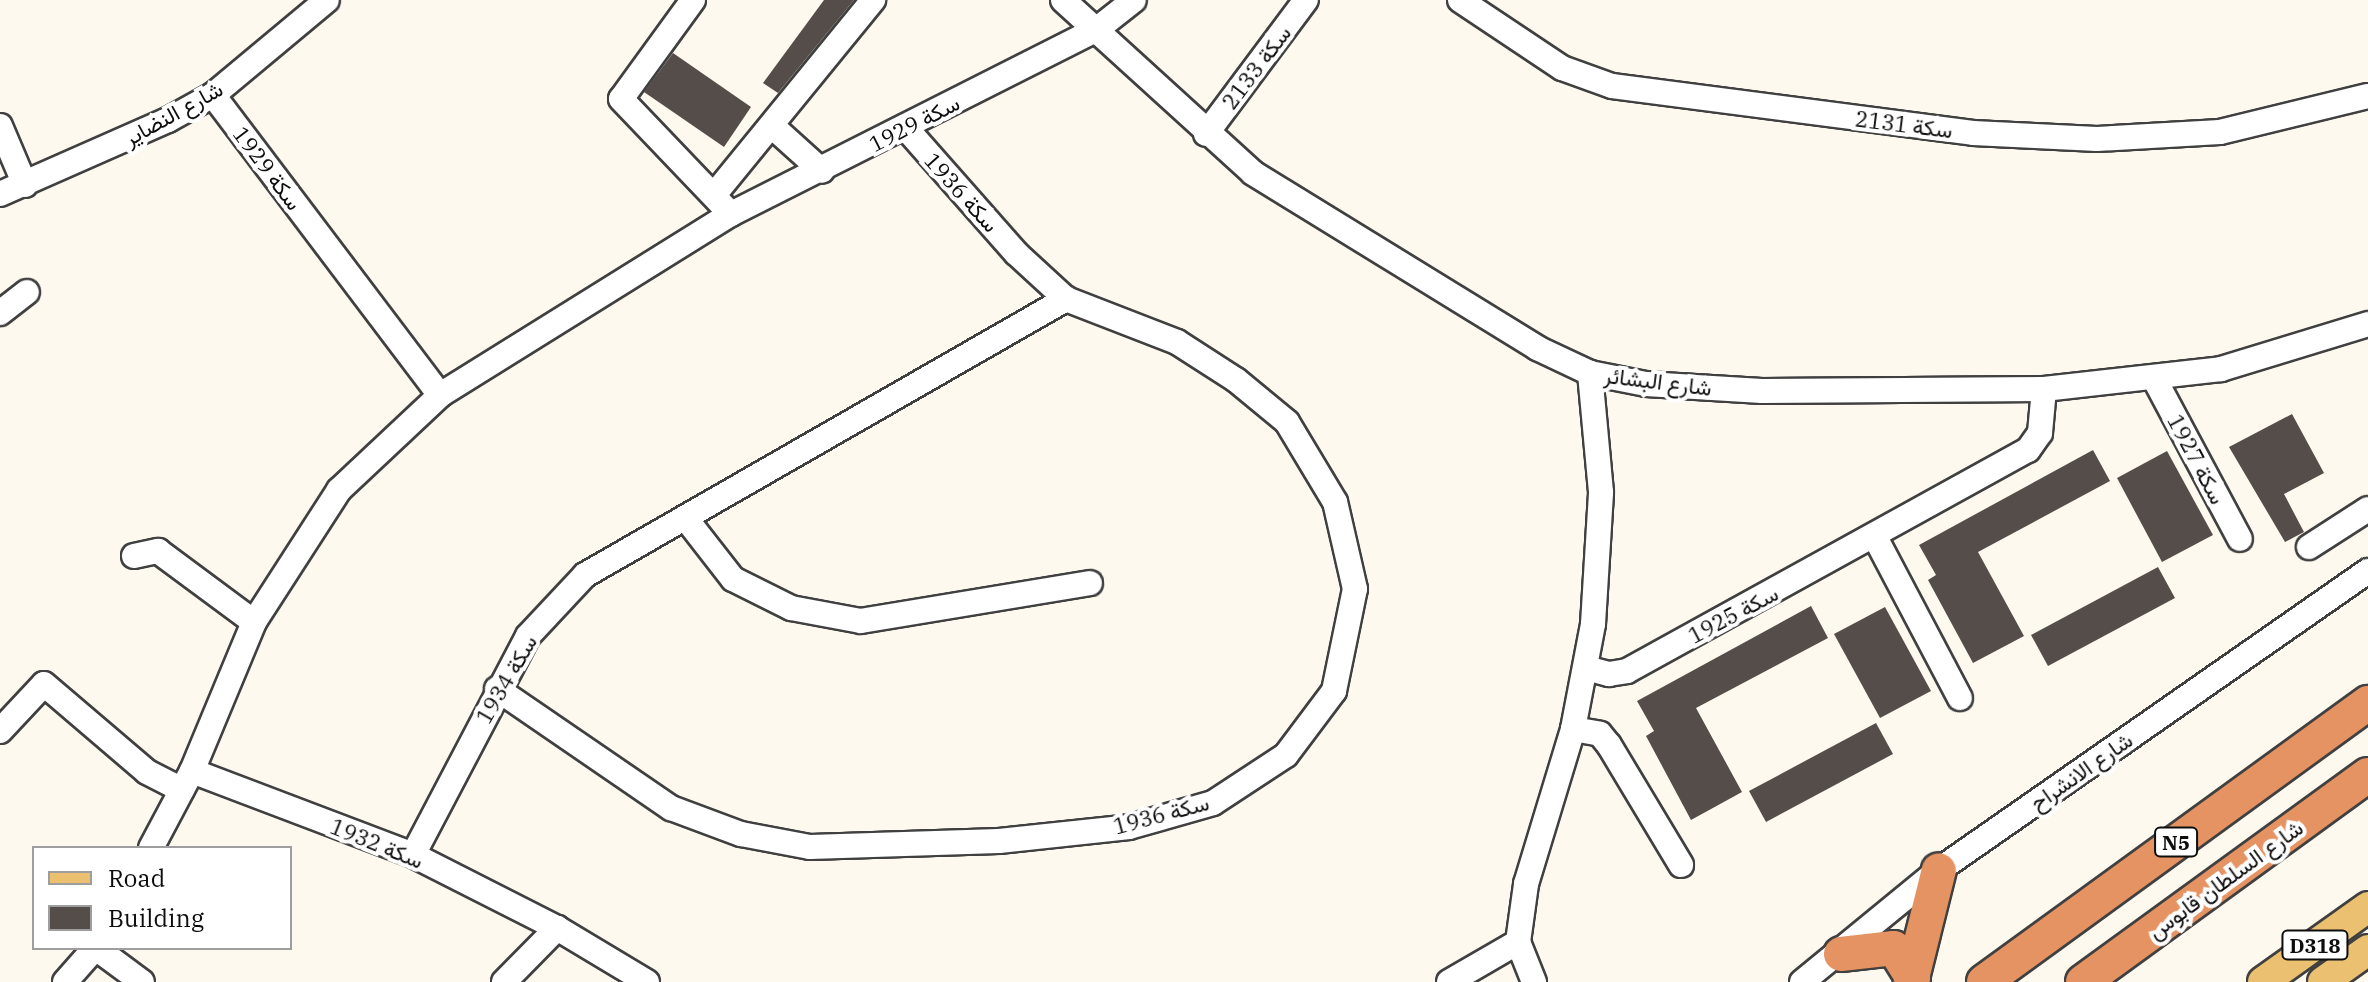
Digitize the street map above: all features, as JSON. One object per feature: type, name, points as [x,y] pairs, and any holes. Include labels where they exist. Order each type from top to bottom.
[{"type":"highway","name":"N5","points":[[1984,982],[2368,703]]},
{"type":"highway","name":"شارع السلطان قابوس","points":[[2083,982],[2368,775]]},
{"type":"highway","points":[[1912,980],[1939,870]]},
{"type":"highway","points":[[1841,954],[1894,948],[1912,980]]},
{"type":"main road","name":"D318","points":[[2263,982],[2368,907]]},
{"type":"main road","name":"D318","points":[[2323,982],[2368,950]]},
{"type":"street","name":"شارع النضاير","points":[[0,194],[213,95],[327,0]]},
{"type":"street","points":[[693,0],[621,99],[731,214]]},
{"type":"street","points":[[714,195],[873,0]]},
{"type":"street","name":"شارع البشائر","points":[[1063,0],[1206,134],[1253,173],[1537,348],[1590,373],[1646,384],[1762,391],[2044,389],[2155,380],[2235,365],[2368,324]]},
{"type":"street","name":"سكة 1929","points":[[152,846],[187,781],[254,622],[339,490],[440,395],[731,214],[822,171],[1096,30],[1134,0]]},
{"type":"street","name":"سكة 2133","points":[[1206,134],[1306,0]]},
{"type":"street","name":"سكة 2131","points":[[1460,0],[1562,68],[1612,86],[1973,133],[2097,139],[2220,132],[2368,96]]},
{"type":"street","name":"سكة 1929","points":[[213,95],[440,395]]},
{"type":"street","points":[[0,126],[25,185]]},
{"type":"street","points":[[772,126],[822,171]]},
{"type":"street","name":"سكة 1936","points":[[497,689],[671,808],[741,834],[810,847],[999,841],[1129,827],[1213,803],[1286,755],[1334,691],[1355,589],[1335,502],[1287,422],[1236,380],[1177,342],[1066,299],[1016,253],[905,127]]},
{"type":"street","points":[[0,313],[27,292]]},
{"type":"street","name":"سكة 1934","points":[[413,855],[497,689],[528,636],[585,575],[687,520],[1066,299]]},
{"type":"street","points":[[1534,982],[1518,942],[1526,884],[1573,729],[1586,668],[1601,492],[1590,373]]},
{"type":"street","name":"سكة 1927","points":[[2155,380],[2240,539]]},
{"type":"street","name":"سكة 1925","points":[[1586,668],[1609,674],[1627,671],[2028,450],[2040,433],[2044,389]]},
{"type":"street","points":[[2309,547],[2368,509]]},
{"type":"street","points":[[687,520],[733,579],[791,608],[861,621],[1090,583]]},
{"type":"street","points":[[1875,537],[1960,698]]},
{"type":"street","points":[[134,556],[158,551],[254,622]]},
{"type":"street","name":"شارع الانشراح","points":[[1802,982],[1841,954],[1939,870],[2368,571]]},
{"type":"street","points":[[0,731],[44,684],[147,772],[187,781]]},
{"type":"street","points":[[1573,729],[1600,734],[1609,745],[1681,865]]},
{"type":"street","name":"سكة 1932","points":[[187,781],[413,855],[557,928],[647,982]]},
{"type":"street","points":[[504,982],[557,928]]},
{"type":"street","points":[[1449,982],[1518,942]]},
{"type":"street","points":[[65,982],[93,950]]},
{"type":"street","points":[[98,950],[142,982]]},
{"type":"building","points":[[824,0],[854,0],[778,93],[763,83]]},
{"type":"building","points":[[673,53],[751,107],[724,147],[644,92]]},
{"type":"building","points":[[2292,414],[2324,473],[2284,494],[2304,532],[2285,542],[2229,447]]},
{"type":"building","points":[[2093,450],[2110,481],[1978,552],[2024,636],[1973,663],[1928,580],[1936,575],[1919,545]]},
{"type":"building","points":[[2167,451],[2213,535],[2162,562],[2117,478]]},
{"type":"building","points":[[2158,567],[2175,598],[2048,666],[2031,635]]},
{"type":"building","points":[[1811,606],[1828,638],[1696,708],[1742,792],[1691,820],[1646,736],[1654,731],[1637,701]]},
{"type":"building","points":[[1885,607],[1931,691],[1880,718],[1834,634]]},
{"type":"building","points":[[1876,723],[1893,754],[1766,822],[1749,791]]}]
